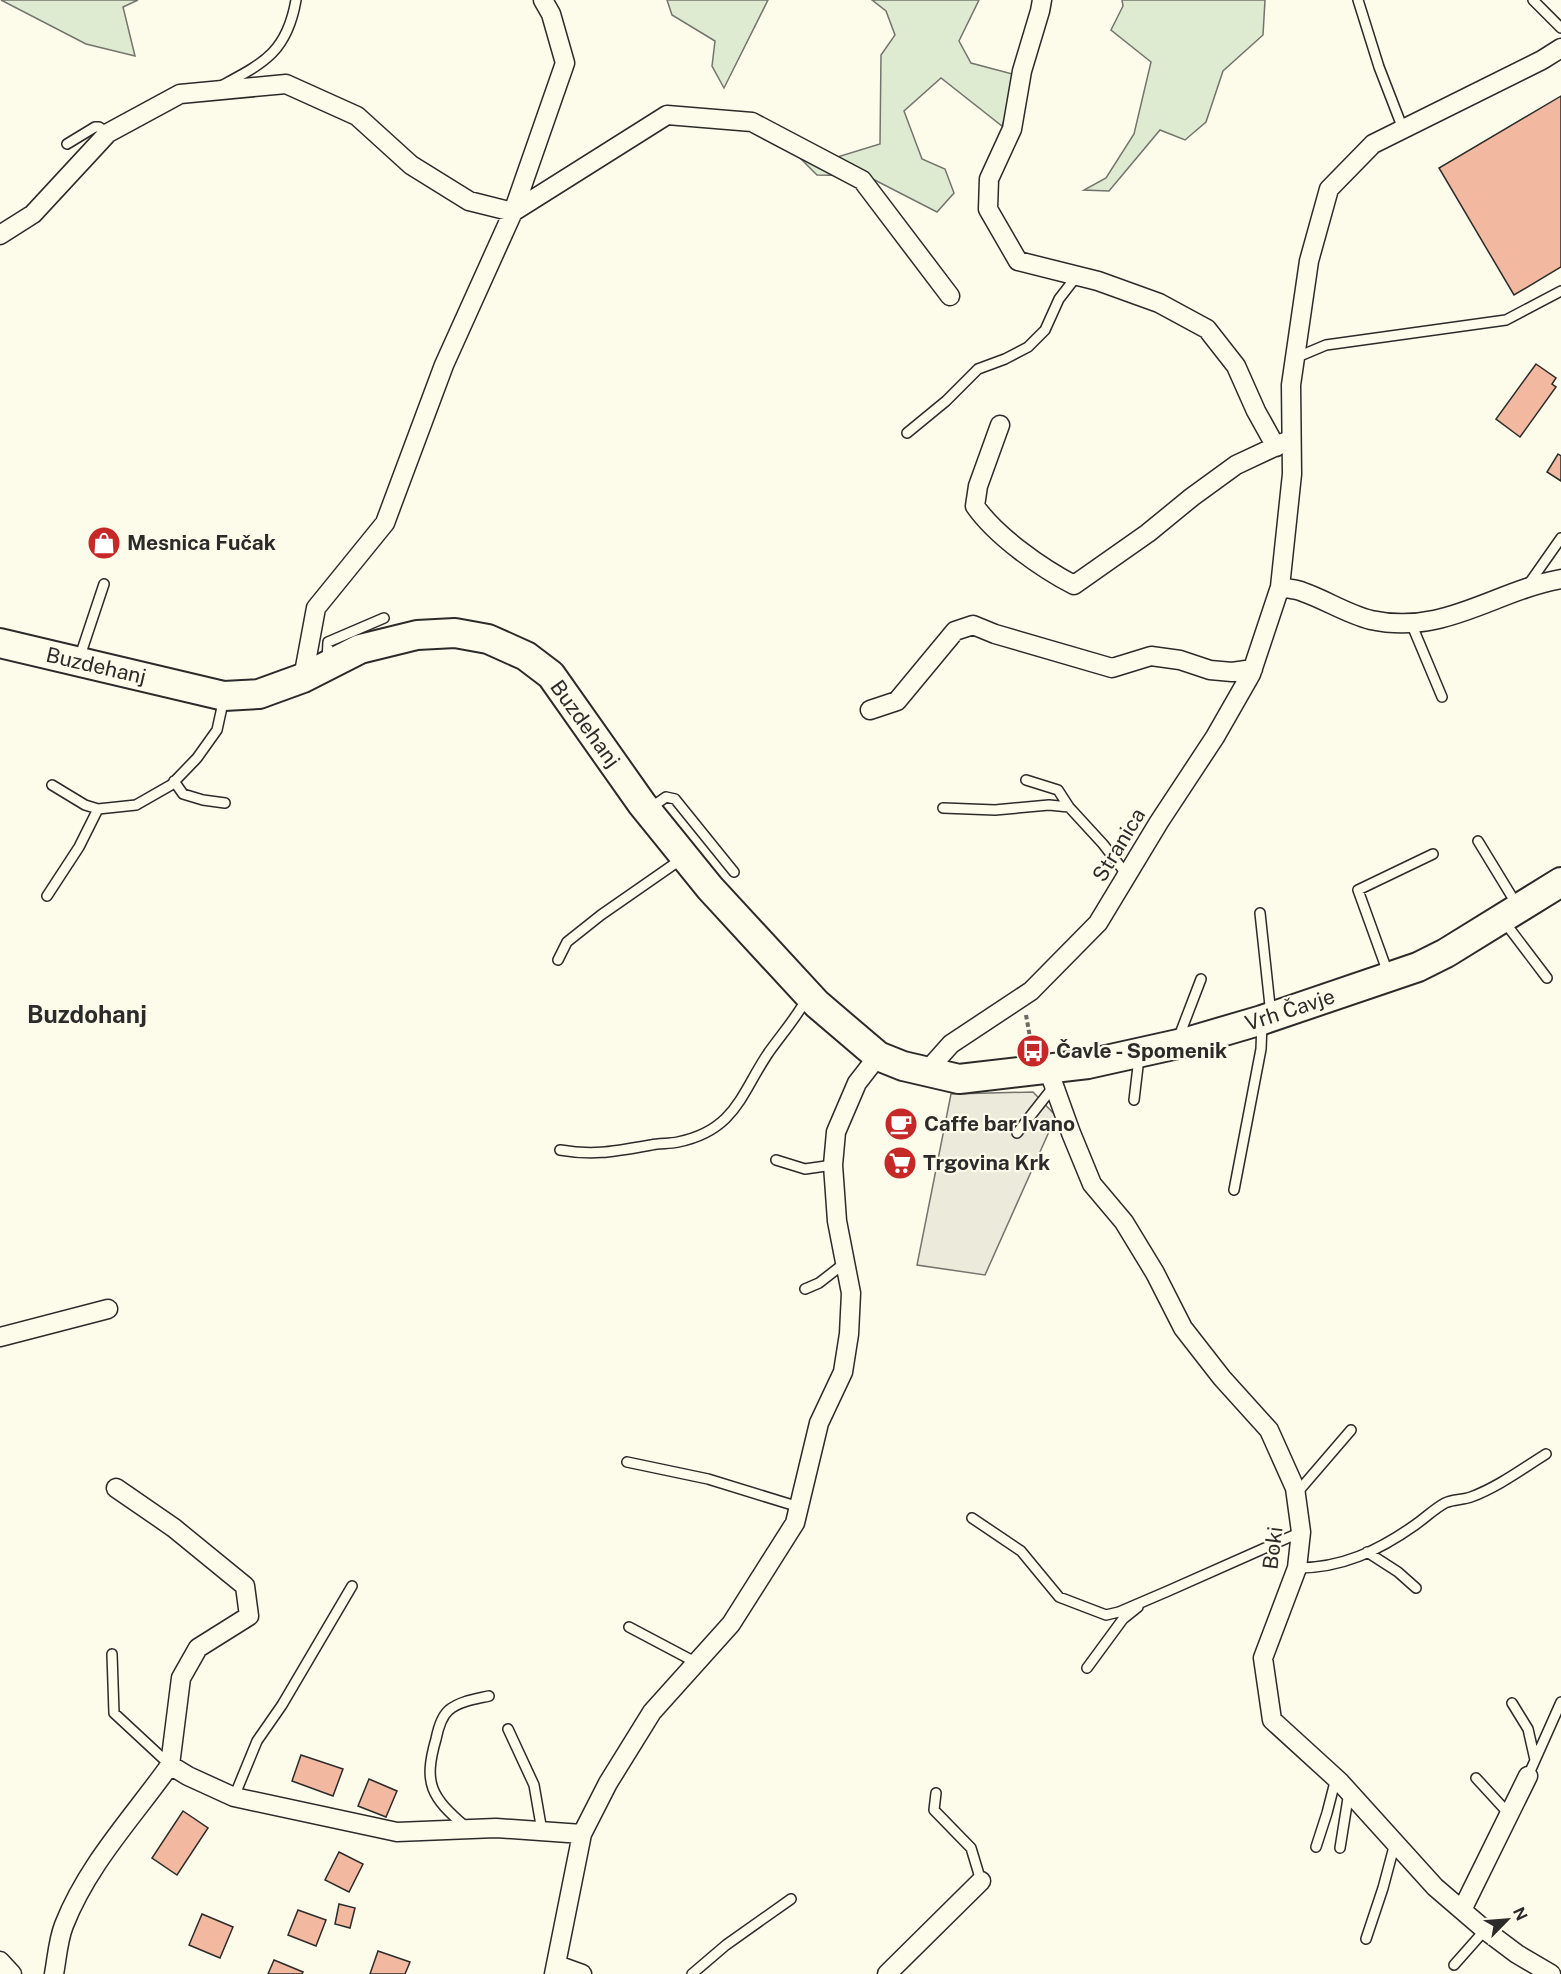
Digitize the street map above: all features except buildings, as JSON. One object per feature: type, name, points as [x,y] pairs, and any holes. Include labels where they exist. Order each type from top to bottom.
[{"type":"main road","name":"Buzdehanj","points":[[0,643],[224,696],[259,694],[315,672],[360,650],[417,635],[455,633],[488,639],[526,656],[551,675],[647,810],[710,888],[809,995],[848,1033],[878,1056],[926,1072]]},
{"type":"main road","name":"Vrh Čavje","points":[[926,1072],[959,1079],[1088,1064],[1176,1045],[1267,1018],[1418,967],[1446,953],[1561,882]]},
{"type":"street","points":[[315,672],[316,608],[385,523],[444,365],[513,212],[565,63],[551,14],[543,0]]},
{"type":"street","points":[[1000,425],[978,486],[975,506],[985,520],[1006,538],[1052,573],[1074,585],[1148,533],[1192,496],[1236,465],[1284,442],[1256,411],[1236,366],[1207,329],[1160,303],[1098,281],[1018,261],[988,209],[989,179],[1012,129],[1022,71],[1042,0]]},
{"type":"street","name":"Stranica","points":[[926,1072],[951,1044],[1031,991],[1098,923],[1159,822],[1215,737],[1253,669],[1280,587],[1292,474],[1284,442],[1291,385],[1309,261],[1329,189],[1373,144],[1542,60],[1561,48]]},
{"type":"street","points":[[0,235],[33,214],[108,133],[180,94],[286,84],[357,116],[411,165],[469,201],[513,212],[667,115],[752,122],[862,180],[950,296]]},
{"type":"street","points":[[1280,587],[1301,591],[1370,620],[1411,622],[1437,621],[1526,587],[1561,579]]},
{"type":"street","points":[[870,710],[897,701],[956,631],[973,625],[995,634],[1113,668],[1151,656],[1180,660],[1210,670],[1232,672],[1253,669]]},
{"type":"street","points":[[582,1974],[556,1970],[582,1834],[608,1783],[652,1712],[731,1624],[795,1523],[819,1423],[843,1372],[849,1334],[851,1293],[837,1221],[833,1165],[836,1132],[857,1083],[878,1056]]},
{"type":"street","name":"Boki","points":[[1045,1068],[1092,1184],[1124,1222],[1155,1273],[1183,1328],[1222,1378],[1269,1430],[1296,1494],[1301,1532],[1297,1568],[1263,1658],[1272,1720],[1350,1792],[1435,1887],[1485,1930],[1517,1954],[1551,1974]]},
{"type":"street","points":[[0,1337],[108,1309]]},
{"type":"street","points":[[54,1974],[63,1926],[90,1873],[123,1824],[170,1765],[181,1678],[198,1648],[249,1616],[245,1586],[174,1528],[116,1488]]},
{"type":"street","points":[[170,1765],[234,1797],[397,1832],[496,1828],[582,1834]]},
{"type":"street","points":[[1462,1910],[1531,1768]]},
{"type":"street","points":[[887,1974],[981,1881]]},
{"type":"street","points":[[0,1961],[12,1974]]},
{"type":"lane","points":[[212,91],[262,64],[278,46],[292,22],[296,0]]},
{"type":"lane","points":[[1358,0],[1379,67],[1403,129]]},
{"type":"lane","points":[[1533,0],[1561,28]]},
{"type":"lane","points":[[67,144],[95,127],[108,133]]},
{"type":"lane","points":[[907,433],[946,401],[978,369],[1028,347],[1045,330],[1059,299],[1077,277]]},
{"type":"lane","points":[[1295,358],[1326,345],[1506,320],[1561,291]]},
{"type":"lane","points":[[1526,587],[1561,538]]},
{"type":"lane","points":[[79,662],[104,584]]},
{"type":"lane","points":[[315,672],[328,642],[384,618]]},
{"type":"lane","points":[[1411,622],[1442,698]]},
{"type":"lane","points":[[52,785],[85,806],[98,809],[136,805],[174,781],[197,758],[217,730],[224,696]]},
{"type":"lane","points":[[1026,780],[1058,790],[1069,807],[1103,843],[1128,875]]},
{"type":"lane","points":[[174,781],[183,794],[225,803]]},
{"type":"lane","points":[[647,810],[666,797],[675,799],[734,872]]},
{"type":"lane","points":[[943,808],[995,810],[1049,805],[1069,807]]},
{"type":"lane","points":[[47,896],[79,847],[98,809]]},
{"type":"lane","points":[[1478,841],[1511,914],[1547,978]]},
{"type":"lane","points":[[1390,977],[1358,890],[1433,854]]},
{"type":"lane","points":[[558,960],[567,942],[575,935],[685,857]]},
{"type":"lane","points":[[1234,1190],[1267,1018],[1260,913]]},
{"type":"lane","points":[[1176,1045],[1201,979]]},
{"type":"lane","points":[[560,1150],[585,1154],[621,1151],[652,1144],[679,1142],[706,1132],[725,1119],[740,1103],[769,1053],[796,1018],[809,995]]},
{"type":"lane","points":[[1134,1100],[1139,1053]]},
{"type":"lane","points":[[1017,1133],[1045,1068]]},
{"type":"lane","points":[[776,1160],[805,1169],[833,1165]]},
{"type":"lane","points":[[805,1289],[819,1283],[846,1262]]},
{"type":"lane","points":[[1296,1494],[1351,1430]]},
{"type":"lane","points":[[1297,1568],[1332,1566],[1367,1552],[1408,1530],[1447,1502],[1470,1498],[1507,1479],[1546,1454]]},
{"type":"lane","points":[[627,1462],[708,1479],[799,1507]]},
{"type":"lane","points":[[972,1518],[1021,1551],[1059,1597],[1106,1615],[1119,1612],[1301,1532]]},
{"type":"lane","points":[[1367,1552],[1398,1572],[1416,1588]]},
{"type":"lane","points":[[234,1797],[257,1741],[282,1705],[352,1586]]},
{"type":"lane","points":[[1087,1668],[1124,1619],[1144,1601]]},
{"type":"lane","points":[[629,1627],[697,1663]]},
{"type":"lane","points":[[112,1654],[114,1713],[170,1765]]},
{"type":"lane","points":[[468,1829],[439,1801],[431,1786],[429,1763],[444,1715],[464,1702],[489,1696]]},
{"type":"lane","points":[[1531,1768],[1561,1702]]},
{"type":"lane","points":[[1512,1703],[1528,1729],[1531,1768]]},
{"type":"lane","points":[[508,1729],[534,1785],[542,1831]]},
{"type":"lane","points":[[1316,1847],[1336,1778]]},
{"type":"lane","points":[[1476,1778],[1509,1814]]},
{"type":"lane","points":[[1340,1848],[1350,1792]]},
{"type":"lane","points":[[936,1793],[934,1810],[971,1848],[981,1881]]},
{"type":"lane","points":[[1366,1939],[1395,1843]]},
{"type":"lane","points":[[692,1974],[726,1945],[791,1899]]},
{"type":"lane","points":[[1454,1965],[1485,1930]]},
{"type":"path","points":[[1024,1004],[1045,1068]]},
{"type":"green space","points":[[1,0],[138,0],[123,7],[135,56],[86,44]]},
{"type":"green space","points":[[667,0],[768,0],[724,88],[712,66],[715,41],[672,15]]},
{"type":"green space","points":[[872,0],[979,0],[959,41],[971,63],[1020,76],[1002,126],[941,78],[904,111],[922,159],[945,169],[954,193],[937,212],[867,176],[817,175],[783,141],[831,159],[880,144],[881,55],[895,35],[886,11]]},
{"type":"green space","points":[[1122,0],[1265,0],[1263,35],[1223,71],[1206,122],[1185,140],[1160,130],[1109,191],[1084,190],[1106,178],[1134,134],[1151,62],[1111,30],[1123,6]]},
{"type":"shaded area","points":[[1033,1092],[1056,1116],[985,1275],[917,1265],[951,1094]]},
{"type":"place","name":"Mesnica Fučak","points":[[104,543]]},
{"type":"place","name":"Čavle - Spomenik","points":[[1033,1051]]},
{"type":"place","name":"Caffe bar Ivano","points":[[901,1124]]},
{"type":"place","name":"Trgovina Krk","points":[[900,1163]]},
{"type":"district","name":"Buzdohanj","points":[[87,1015]]}]
